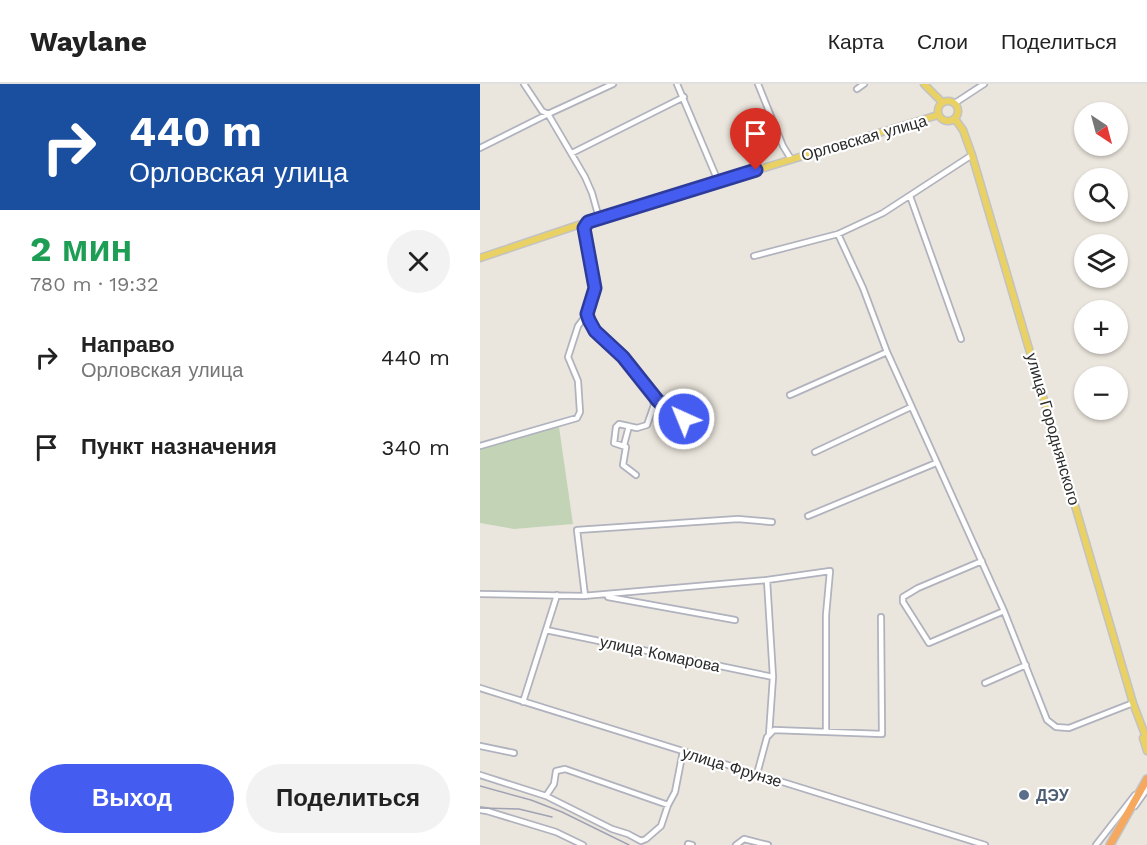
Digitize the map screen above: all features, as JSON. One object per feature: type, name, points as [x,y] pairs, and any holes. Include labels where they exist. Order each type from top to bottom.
[{"type":"highway","points":[[1110,845],[1147,779]]},
{"type":"main road","points":[[924,84],[942,102]]},
{"type":"main road","points":[[950,100],[955,103],[958,110],[955,118],[944,121],[938,115],[938,106],[950,100]]},
{"type":"main road","name":"Орловская улица","points":[[480,258],[583,227],[599,218],[938,115]]},
{"type":"main road","name":"улица Городнянского","points":[[955,118],[963,130],[972,155],[1133,703],[1147,740]]},
{"type":"main road","points":[[1139,723],[1147,734]]},
{"type":"main road","points":[[1139,723],[1147,751]]},
{"type":"main road","points":[[1142,790],[1147,771]]},
{"type":"street","points":[[524,84],[542,111],[548,114],[572,153],[592,193],[599,218]]},
{"type":"street","points":[[480,148],[613,84]]},
{"type":"street","points":[[677,84],[718,182]]},
{"type":"street","points":[[758,84],[790,159]]},
{"type":"street","points":[[857,89],[864,84]]},
{"type":"street","points":[[955,103],[984,84]]},
{"type":"street","points":[[572,153],[684,97]]},
{"type":"street","points":[[754,256],[838,234],[883,213],[972,155]]},
{"type":"street","points":[[910,196],[961,339]]},
{"type":"street","points":[[480,446],[577,418],[580,412],[578,381],[568,357],[578,326],[587,314],[595,288],[583,227]]},
{"type":"street","points":[[838,234],[863,288],[911,407],[1004,611],[1047,720],[1062,729],[1076,726],[1133,703]]},
{"type":"street","points":[[587,314],[595,331],[623,357],[657,404]]},
{"type":"street","points":[[790,395],[887,352]]},
{"type":"street","points":[[657,404],[681,403],[684,407],[684,419]]},
{"type":"street","points":[[624,445],[614,443],[616,427],[620,424],[637,428],[647,425],[657,404]]},
{"type":"street","points":[[814,452],[911,407]]},
{"type":"street","points":[[629,426],[624,445],[627,449],[623,465],[636,475]]},
{"type":"street","points":[[808,516],[936,463]]},
{"type":"street","points":[[583,596],[577,530],[738,519],[772,522]]},
{"type":"street","points":[[982,561],[918,588],[903,597],[903,602],[928,643],[1004,611]]},
{"type":"street","points":[[583,596],[767,580],[830,571],[826,615],[826,731]]},
{"type":"street","points":[[757,774],[769,735],[773,677],[767,580]]},
{"type":"street","points":[[480,594],[613,597],[735,620]]},
{"type":"street","points":[[523,702],[557,595]]},
{"type":"street","points":[[769,735],[776,730],[882,734],[881,617]]},
{"type":"street","name":"улица Комарова","points":[[546,630],[773,677]]},
{"type":"street","points":[[984,683],[1026,665]]},
{"type":"street","name":"улица Фрунзе","points":[[480,688],[985,845]]},
{"type":"street","points":[[480,746],[514,753]]},
{"type":"street","points":[[480,775],[546,796],[640,841],[646,839],[661,826],[675,792],[683,751]]},
{"type":"street","points":[[546,796],[554,784],[556,771],[565,769],[668,805]]},
{"type":"street","points":[[1096,845],[1142,790]]},
{"type":"street","points":[[480,810],[556,832],[583,845]]},
{"type":"street","points":[[736,845],[744,839],[768,845]]},
{"type":"green space","points":[[559,427],[573,524],[514,529],[480,523],[480,447]]},
{"type":"railway","points":[[480,786],[531,800],[562,812],[629,845]]},
{"type":"railway","points":[[480,808],[519,809],[552,817]]},
{"type":"place","name":"ДЭУ","points":[[1024,795]]},
{"type":"route","points":[[684,419],[683,405],[660,403],[623,357],[599,336],[589,320],[587,314],[595,288],[584,228],[588,222],[756,170]]}]
